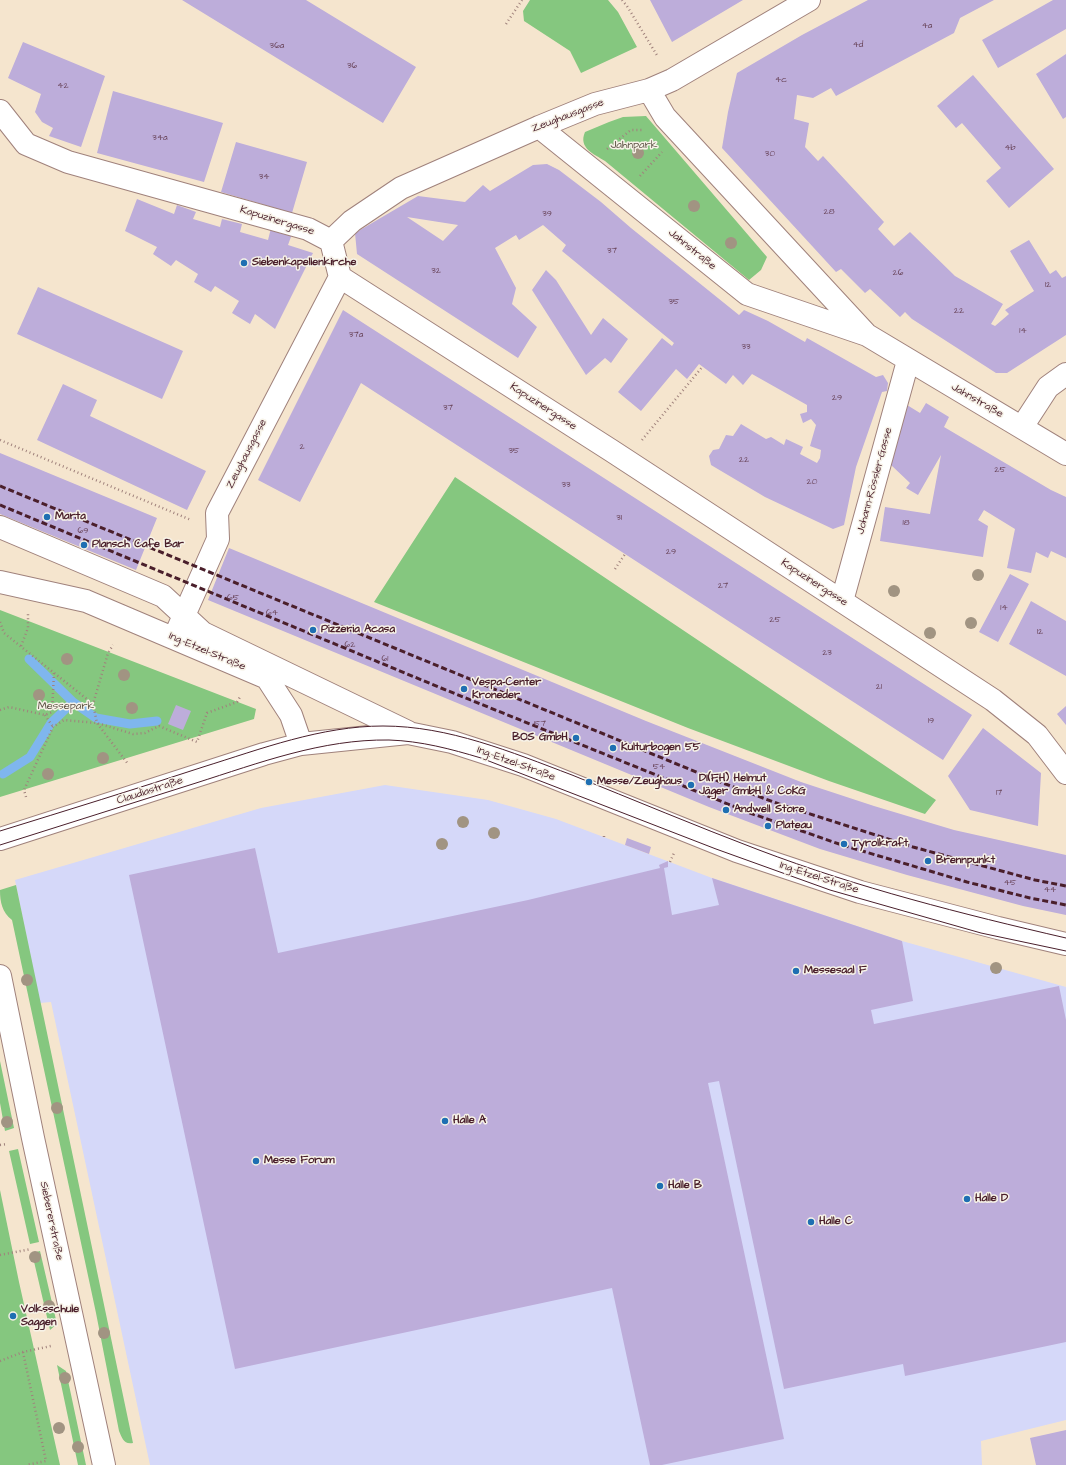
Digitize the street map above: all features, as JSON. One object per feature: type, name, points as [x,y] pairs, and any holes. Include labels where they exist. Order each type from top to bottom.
[{"type":"street","name":"Zeughausgasse","points":[[332,241],[352,221],[401,188],[539,126],[595,104],[649,90],[672,80],[809,0]]},
{"type":"street","name":"Jahnstraße","points":[[649,90],[670,122],[867,335]]},
{"type":"street","name":"Kapuzinergasse","points":[[0,111],[26,144],[68,162],[308,229],[332,241]]},
{"type":"street","name":"Jahnstraße","points":[[539,126],[746,294],[867,335],[908,361],[1066,454]]},
{"type":"street","points":[[332,241],[340,277]]},
{"type":"street","name":"Zeughausgasse","points":[[174,638],[218,540],[217,513],[340,277]]},
{"type":"street","name":"Kapuzinergasse","points":[[340,277],[625,460],[993,700],[1036,735],[1066,772]]},
{"type":"street","name":"Johann-Rössler-Gasse","points":[[842,601],[908,361]]},
{"type":"street","points":[[1022,427],[1048,387],[1066,374]]},
{"type":"street","points":[[0,527],[163,596],[203,633],[408,733]]},
{"type":"street","name":"Ing.-Etzel-Straße","points":[[1,584],[86,601],[267,678],[291,715],[301,744],[408,733],[452,742],[523,765],[738,851],[860,892],[984,925],[1066,944]]},
{"type":"street","name":"Claudiastraße","points":[[0,839],[264,754],[301,744]]},
{"type":"street","name":"Siebererstraße","points":[[0,976],[33,1138],[104,1465]]},
{"type":"path","points":[[506,24],[522,0]]},
{"type":"path","points":[[622,0],[672,80]]},
{"type":"path","points":[[591,168],[608,148],[625,134],[635,129],[642,130],[662,111]]},
{"type":"path","points":[[640,176],[665,149]]},
{"type":"path","points":[[625,460],[703,366]]},
{"type":"path","points":[[0,440],[193,521]]},
{"type":"path","points":[[615,569],[625,554]]},
{"type":"path","points":[[22,646],[28,628],[28,607]]},
{"type":"path","points":[[0,622],[4,633],[93,704]]},
{"type":"path","points":[[113,645],[108,653],[93,704],[97,723],[128,764]]},
{"type":"path","points":[[0,710],[9,707],[45,715],[52,712],[54,673]]},
{"type":"path","points":[[26,797],[24,790],[53,727],[64,720],[97,723],[134,734],[145,733],[159,726],[197,742],[207,713],[237,702],[240,696]]},
{"type":"path","points":[[45,715],[53,727]]},
{"type":"path","points":[[0,1255],[56,1243]]},
{"type":"path","points":[[0,1361],[23,1352],[76,1340]]},
{"type":"path","points":[[23,1352],[46,1461],[26,1465]]},
{"type":"shaded area","points":[[385,785],[488,800],[556,819],[712,878],[902,941],[1066,987],[1066,1420],[981,1441],[982,1465],[150,1465],[51,1002],[40,1003],[15,880],[261,808]]},
{"type":"green space","points":[[530,0],[608,0],[618,12],[637,47],[581,73],[570,51],[524,21],[523,11]]},
{"type":"green space","name":"Jahnpark","points":[[646,116],[767,257],[761,270],[749,280],[585,146],[583,138],[585,132],[623,117]]},
{"type":"green space","points":[[455,477],[936,800],[925,814],[829,781],[688,728],[374,602]]},
{"type":"green space","name":"Messepark","points":[[0,610],[256,709],[254,719],[0,797]]},
{"type":"green space","points":[[16,885],[133,1443],[125,1442],[119,1431],[96,1313],[12,920],[6,914],[0,899],[0,890]]},
{"type":"green space","points":[[0,1061],[14,1128],[5,1131],[0,1103]]},
{"type":"green space","points":[[18,1149],[39,1242],[30,1244],[9,1151]]},
{"type":"green space","name":"Volksschule Saggen","points":[[0,1190],[19,1282],[60,1465],[0,1465]]},
{"type":"green space","points":[[40,1251],[57,1324],[50,1330],[32,1253]]},
{"type":"green space","points":[[57,1365],[66,1371],[86,1465],[78,1465]]},
{"type":"building","points":[[182,0],[306,0],[416,67],[383,123]]},
{"type":"building","points":[[650,0],[743,0],[672,42]]},
{"type":"building","points":[[868,0],[994,0],[960,18],[954,33],[836,96],[831,88],[813,98],[797,95],[794,119],[809,123],[805,147],[818,161],[823,156],[884,222],[878,229],[894,246],[910,232],[955,276],[1003,304],[991,324],[995,326],[1009,314],[1005,310],[1034,291],[1010,251],[1029,240],[1050,274],[1056,270],[1062,278],[1066,276],[1066,335],[1007,373],[996,373],[912,319],[905,312],[900,317],[870,289],[865,293],[841,269],[836,272],[722,148],[737,73],[802,35]]},
{"type":"building","points":[[1053,0],[1066,0],[1066,29],[998,68],[982,40]]},
{"type":"building","points":[[23,42],[105,76],[81,147],[49,136],[53,128],[42,122],[35,112],[41,94],[8,78]]},
{"type":"building","points":[[1066,54],[1066,117],[1063,119],[1036,74]]},
{"type":"building","points":[[973,75],[1054,169],[1009,208],[986,181],[1001,168],[962,123],[956,128],[937,106]]},
{"type":"building","points":[[113,91],[223,123],[204,182],[97,153]]},
{"type":"building","points":[[236,142],[307,162],[292,213],[221,192]]},
{"type":"building","points":[[547,164],[559,170],[601,202],[739,315],[744,310],[768,321],[805,342],[807,338],[876,377],[883,375],[888,383],[887,391],[882,392],[856,467],[844,525],[833,529],[765,497],[711,465],[709,456],[713,450],[719,449],[726,435],[733,436],[741,424],[766,439],[771,437],[784,445],[786,439],[803,447],[800,454],[817,463],[820,458],[821,450],[810,446],[816,425],[811,419],[803,423],[800,414],[807,412],[807,405],[752,374],[743,385],[733,375],[726,384],[699,364],[687,379],[676,369],[641,411],[618,392],[662,338],[672,346],[674,343],[562,251],[566,245],[543,225],[519,240],[516,235],[495,248],[516,288],[512,304],[537,327],[518,358],[357,254],[355,233],[418,196],[465,202],[483,185],[490,191],[533,165]],"holes":[[[407,217],[458,225],[443,241]]]},
{"type":"building","name":"Siebenkapellenkirche","points":[[137,199],[174,214],[177,205],[196,212],[193,219],[220,227],[222,219],[242,224],[240,232],[268,240],[271,228],[292,234],[288,245],[313,253],[275,329],[255,314],[250,324],[232,313],[239,301],[215,286],[211,292],[194,282],[198,274],[176,260],[171,266],[153,254],[157,247],[125,231]]},
{"type":"building","points":[[546,270],[556,280],[591,335],[603,318],[628,339],[611,363],[605,358],[586,375],[532,290]]},
{"type":"building","points":[[38,287],[183,351],[162,399],[17,334]]},
{"type":"building","points":[[343,310],[972,715],[943,760],[361,383],[300,502],[258,480]]},
{"type":"building","points":[[63,384],[97,400],[90,416],[206,471],[187,510],[37,440]]},
{"type":"building","points":[[926,403],[949,417],[944,427],[1051,490],[1066,497],[1066,558],[1051,551],[1048,558],[1036,552],[1031,573],[1007,568],[1015,529],[984,510],[978,520],[988,526],[983,557],[880,541],[885,507],[930,514],[941,455],[918,495],[906,488],[910,483],[891,465],[907,405],[920,413]]},
{"type":"building","points":[[0,453],[157,518],[136,570],[0,514]]},
{"type":"building","points":[[229,548],[646,721],[801,782],[954,830],[1066,855],[1066,915],[1023,906],[907,875],[820,849],[709,807],[208,600]]},
{"type":"building","points":[[1010,574],[1029,584],[998,642],[979,632]]},
{"type":"building","points":[[1031,601],[1066,621],[1066,676],[1009,644]]},
{"type":"building","points":[[176,705],[191,711],[183,730],[168,724]]},
{"type":"building","points":[[1066,706],[1066,725],[1057,714]]},
{"type":"building","points":[[983,728],[1041,773],[1038,826],[970,810],[948,776]]},
{"type":"building","points":[[627,838],[651,847],[649,854],[625,845]]},
{"type":"building","points":[[255,848],[278,953],[528,900],[660,868],[659,865],[668,861],[668,867],[664,868],[672,915],[719,905],[712,878],[902,941],[913,1001],[871,1010],[874,1024],[1059,986],[1066,1020],[1066,1342],[905,1376],[903,1364],[784,1389],[719,1081],[708,1083],[784,1439],[662,1465],[650,1465],[612,1288],[235,1369],[129,875]]},
{"type":"building","points":[[1066,1430],[1066,1465],[1036,1465],[1030,1438]]},
{"type":"waterway","points":[[29,659],[73,702],[96,718],[130,724],[157,721]]},
{"type":"waterway","points":[[3,774],[30,757],[51,723],[73,702]]},
{"type":"tram line","points":[[0,831],[247,753],[314,734],[360,727],[408,727],[456,735],[503,749],[797,864],[950,910],[1066,938]]},
{"type":"tram line","points":[[0,845],[267,760],[315,748],[339,743],[364,741],[389,740],[413,742],[436,746],[481,758],[716,849],[830,890],[981,933],[1066,951]]},
{"type":"railway","points":[[0,486],[723,783],[779,804],[913,847],[1035,880],[1066,886]]},
{"type":"railway","points":[[0,505],[441,688],[750,813],[842,845],[967,882],[1030,898],[1066,905]]},
{"type":"place","name":"Siebenkapellenkirche","points":[[244,263]]},
{"type":"place","name":"Marta","points":[[47,517]]},
{"type":"place","name":"Plansch Cafe Bar","points":[[84,545]]},
{"type":"place","name":"Pizzeria Acasa","points":[[313,630]]},
{"type":"place","name":"Vespa-Center Kroneder","points":[[464,689]]},
{"type":"place","name":"BOS GmbH","points":[[576,738]]},
{"type":"place","name":"Kulturbogen 55","points":[[613,748]]},
{"type":"place","name":"Messe/Zeughaus","points":[[589,782]]},
{"type":"place","name":"DI(FH) Helmut Jäger GmbH & CoKG","points":[[691,785]]},
{"type":"place","name":"Andwell Store","points":[[726,810]]},
{"type":"place","name":"Plateau","points":[[768,826]]},
{"type":"place","name":"Tyrolkraft","points":[[844,844]]},
{"type":"place","name":"Brennpunkt","points":[[928,861]]},
{"type":"place","name":"Messesaal F","points":[[796,971]]},
{"type":"place","name":"Halle A","points":[[445,1121]]},
{"type":"place","name":"Messe Forum","points":[[256,1161]]},
{"type":"place","name":"Halle B","points":[[660,1186]]},
{"type":"place","name":"Halle D","points":[[967,1199]]},
{"type":"place","name":"Halle C","points":[[811,1222]]},
{"type":"place","name":"Volksschule Saggen","points":[[13,1316]]}]
